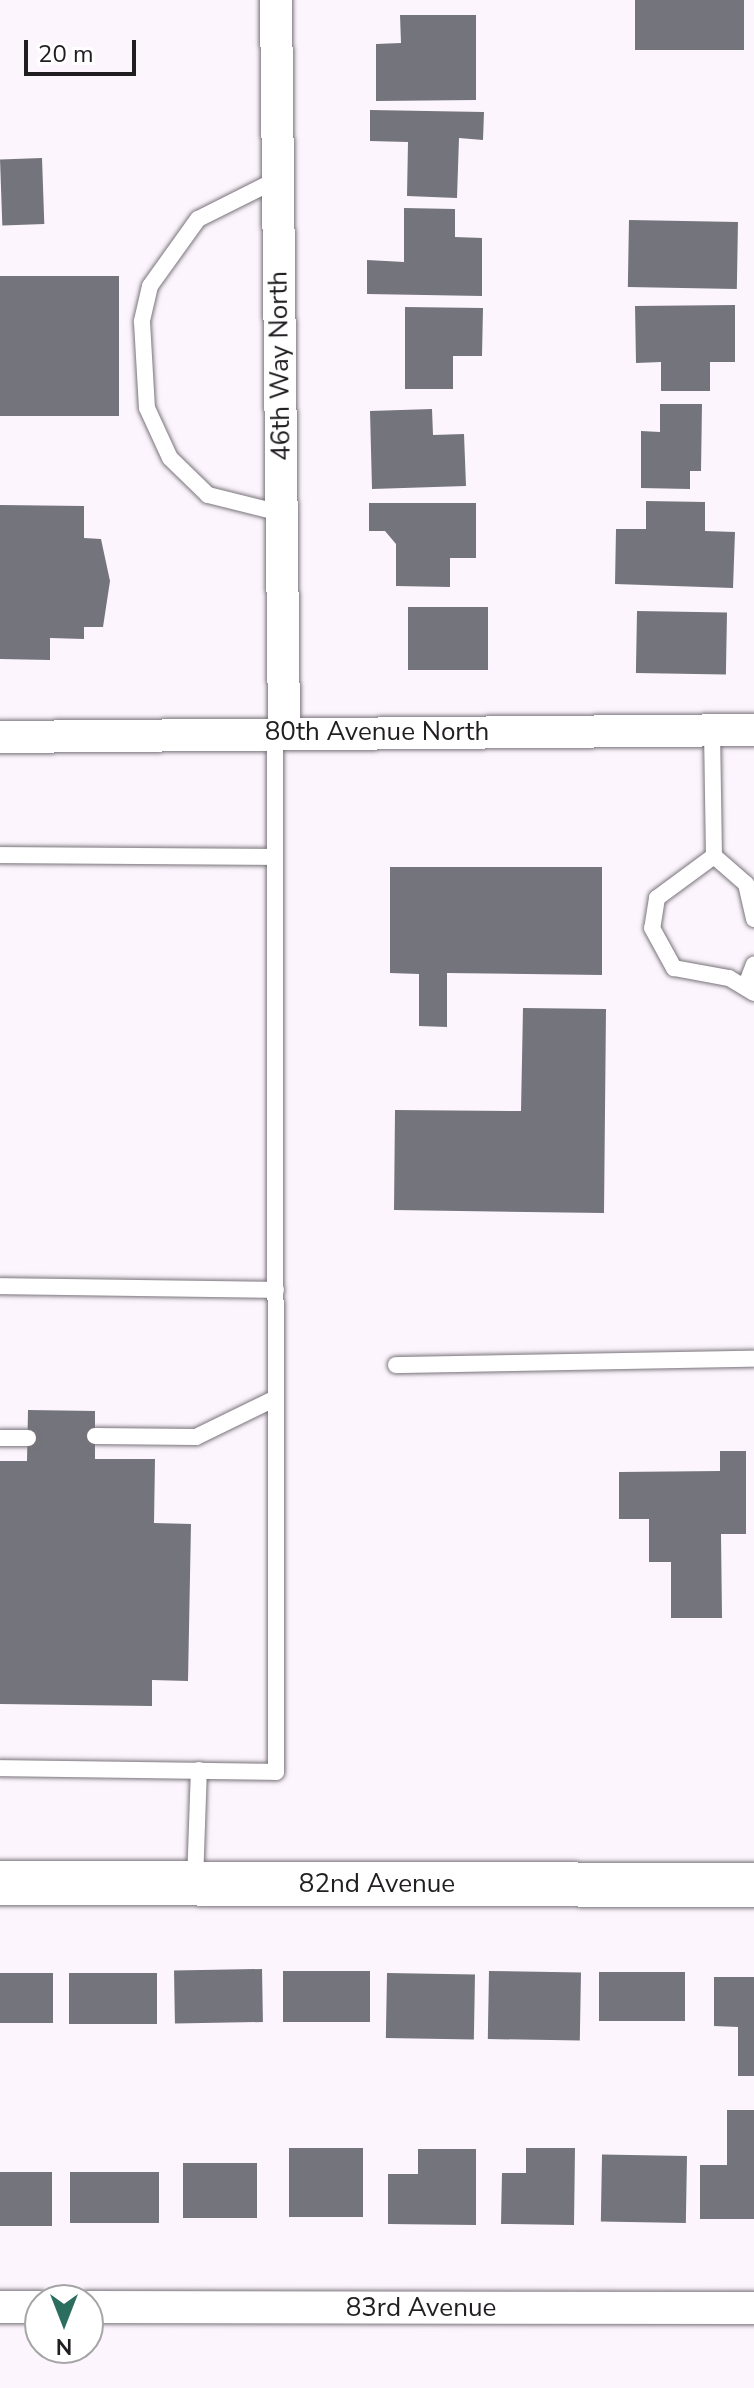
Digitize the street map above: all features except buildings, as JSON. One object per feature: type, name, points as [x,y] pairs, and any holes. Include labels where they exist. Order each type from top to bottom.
[{"type":"street","name":"46th Way North","points":[[276,0],[281,513],[279,733]]},
{"type":"street","name":"80th Avenue North","points":[[0,737],[754,730]]},
{"type":"street","name":"82nd Avenue","points":[[0,1883],[754,1885]]},
{"type":"street","points":[[0,2307],[24,2307]]},
{"type":"street","name":"83rd Avenue","points":[[104,2307],[754,2308]]},
{"type":"lane","points":[[278,179],[198,219],[150,286],[142,322],[147,408],[170,458],[208,495],[281,513]]},
{"type":"lane","points":[[712,730],[714,856],[746,884],[754,919]]},
{"type":"lane","points":[[0,1768],[276,1772],[275,857],[279,733]]},
{"type":"lane","points":[[0,855],[275,857]]},
{"type":"lane","points":[[714,856],[657,898],[652,928],[674,968],[750,989],[754,964]]},
{"type":"lane","points":[[0,1286],[276,1290]]},
{"type":"lane","points":[[396,1365],[754,1359]]},
{"type":"lane","points":[[95,1436],[196,1437],[276,1398]]},
{"type":"lane","points":[[0,1438],[28,1438]]},
{"type":"lane","points":[[195,1884],[199,1770]]}]
